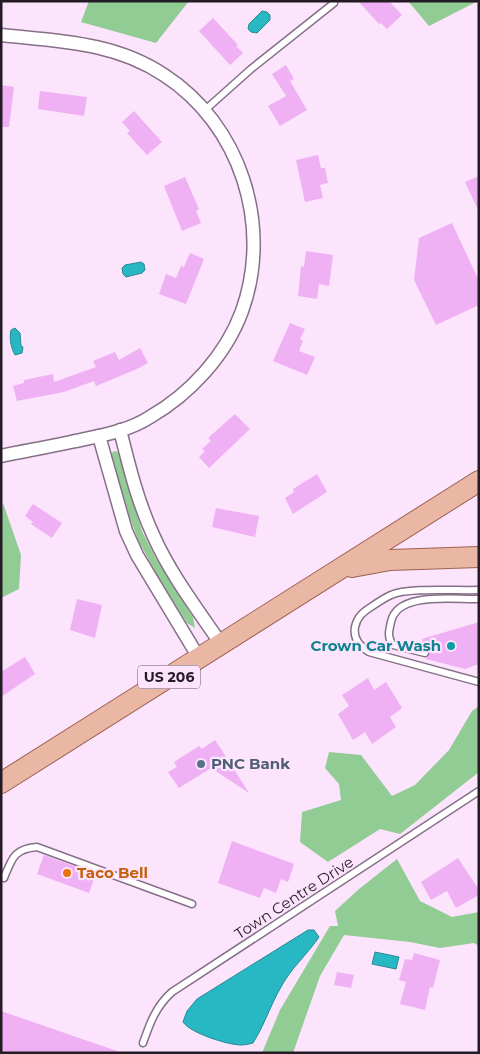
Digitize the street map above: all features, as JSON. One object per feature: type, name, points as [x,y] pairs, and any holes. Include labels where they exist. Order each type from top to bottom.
[{"type":"main road","name":"US 206","points":[[1,783],[479,482]]},
{"type":"main road","points":[[342,569],[390,560],[479,557]]},
{"type":"street","points":[[1,35],[100,46],[122,53],[165,75],[186,91],[205,110],[225,139],[236,158],[244,181],[253,225],[253,265],[242,312],[232,332],[203,375],[184,393],[167,407],[130,428],[1,456]]},
{"type":"street","points":[[120,430],[138,493],[154,537],[171,568],[221,644]]},
{"type":"street","points":[[99,436],[126,531],[137,555],[199,658]]},
{"type":"lane","points":[[205,110],[251,69],[334,3]]},
{"type":"lane","points":[[479,590],[403,591],[391,595],[361,614],[355,628],[357,642],[369,652],[479,682]]},
{"type":"lane","points":[[425,652],[392,645],[388,633],[392,617],[397,610],[405,604],[419,600],[479,599]]},
{"type":"lane","name":"Town Centre Drive","points":[[143,1043],[154,1015],[162,1002],[172,992],[479,791]]},
{"type":"lane","points":[[4,878],[15,854],[21,850],[37,847],[192,904]]},
{"type":"green space","points":[[89,1],[189,1],[156,43],[81,22]]},
{"type":"green space","points":[[408,1],[478,1],[429,26]]},
{"type":"green space","points":[[114,451],[118,452],[142,531],[155,557],[193,617],[195,628],[187,623],[161,582],[138,540],[111,454]]},
{"type":"green space","points":[[3,503],[21,555],[19,589],[1,598],[1,517]]},
{"type":"green space","points":[[479,706],[479,772],[400,834],[380,829],[328,862],[300,842],[302,812],[341,800],[339,784],[325,768],[329,752],[361,755],[392,796],[415,785],[449,750],[472,711]]},
{"type":"green space","points":[[397,859],[420,901],[452,917],[479,912],[479,946],[474,943],[440,948],[410,942],[344,935],[320,976],[293,1053],[262,1053],[280,1010],[330,926],[338,926],[335,911]]},
{"type":"water","points":[[262,11],[270,15],[270,20],[257,33],[251,32],[248,29],[249,24]]},
{"type":"water","points":[[141,262],[144,264],[145,270],[142,273],[126,277],[123,274],[122,268],[125,265]]},
{"type":"water","points":[[15,328],[20,333],[21,346],[23,347],[22,353],[15,355],[11,346],[10,336],[11,330]]},
{"type":"water","points":[[308,930],[314,930],[319,937],[285,980],[253,1043],[241,1045],[219,1041],[193,1030],[183,1022],[187,1011],[197,999]]},
{"type":"water","points":[[375,952],[399,957],[396,969],[372,964]]},
{"type":"building","points":[[358,1],[389,1],[402,15],[387,29],[381,23],[379,24]]},
{"type":"building","points":[[213,18],[243,53],[230,65],[199,31]]},
{"type":"building","points":[[286,65],[294,79],[290,81],[307,110],[280,126],[268,106],[286,96],[272,74]]},
{"type":"building","points":[[1,85],[14,87],[9,127],[1,127]]},
{"type":"building","points":[[40,91],[87,97],[84,116],[38,109]]},
{"type":"building","points":[[134,111],[162,142],[147,155],[127,133],[130,131],[122,122]]},
{"type":"building","points":[[318,155],[321,168],[325,168],[328,183],[320,185],[323,198],[305,202],[296,160]]},
{"type":"building","points":[[479,176],[479,212],[465,182]]},
{"type":"building","points":[[185,177],[199,209],[196,211],[201,223],[182,231],[164,186]]},
{"type":"building","points":[[452,223],[479,281],[479,305],[436,325],[414,280],[419,238]]},
{"type":"building","points":[[306,251],[333,255],[329,286],[319,284],[317,299],[298,296],[301,266],[304,267]]},
{"type":"building","points":[[190,253],[204,259],[186,304],[159,294],[166,274],[176,278],[181,266],[184,267]]},
{"type":"building","points":[[290,323],[305,329],[300,339],[303,341],[299,351],[315,357],[307,375],[273,361]]},
{"type":"building","points":[[140,348],[148,363],[137,369],[96,386],[94,381],[64,392],[17,401],[13,386],[24,383],[24,380],[53,374],[54,382],[96,367],[93,361],[115,352],[119,360]]},
{"type":"building","points":[[235,414],[250,429],[209,468],[199,457],[205,451],[202,449],[211,441],[208,438]]},
{"type":"building","points":[[317,474],[327,492],[293,514],[285,498],[294,492],[293,489]]},
{"type":"building","points":[[33,504],[62,523],[52,538],[31,524],[33,522],[25,516]]},
{"type":"building","points":[[216,508],[259,516],[255,537],[212,527]]},
{"type":"building","points":[[77,599],[102,605],[95,638],[70,630]]},
{"type":"building","name":"Crown Car Wash","points":[[479,622],[479,664],[465,669],[426,659],[430,652],[424,648],[422,639]]},
{"type":"building","points":[[25,657],[35,674],[1,697],[1,672]]},
{"type":"building","points":[[368,678],[374,690],[386,682],[402,708],[390,717],[396,727],[372,744],[365,732],[353,740],[338,714],[349,706],[342,695]]},
{"type":"building","name":"PNC Bank","points":[[215,740],[249,793],[211,768],[179,788],[168,772],[177,767],[174,762],[199,746],[202,749]]},
{"type":"building","points":[[232,841],[294,864],[288,882],[281,879],[276,893],[264,888],[260,898],[218,883]]},
{"type":"building","name":"Taco Bell","points":[[44,855],[96,874],[89,893],[37,874]]},
{"type":"building","points":[[458,858],[479,890],[479,895],[456,908],[447,891],[431,900],[421,882]]},
{"type":"building","points":[[414,953],[440,960],[433,988],[430,987],[425,1010],[400,1004],[406,982],[399,980],[405,959],[412,960]]},
{"type":"building","points":[[337,972],[354,975],[351,988],[334,985]]},
{"type":"building","points":[[1,1011],[117,1051],[117,1053],[1,1053]]},
{"type":"place","name":"Crown Car Wash","points":[[451,646]]},
{"type":"place","name":"PNC Bank","points":[[201,764]]},
{"type":"place","name":"Taco Bell","points":[[67,873]]}]
